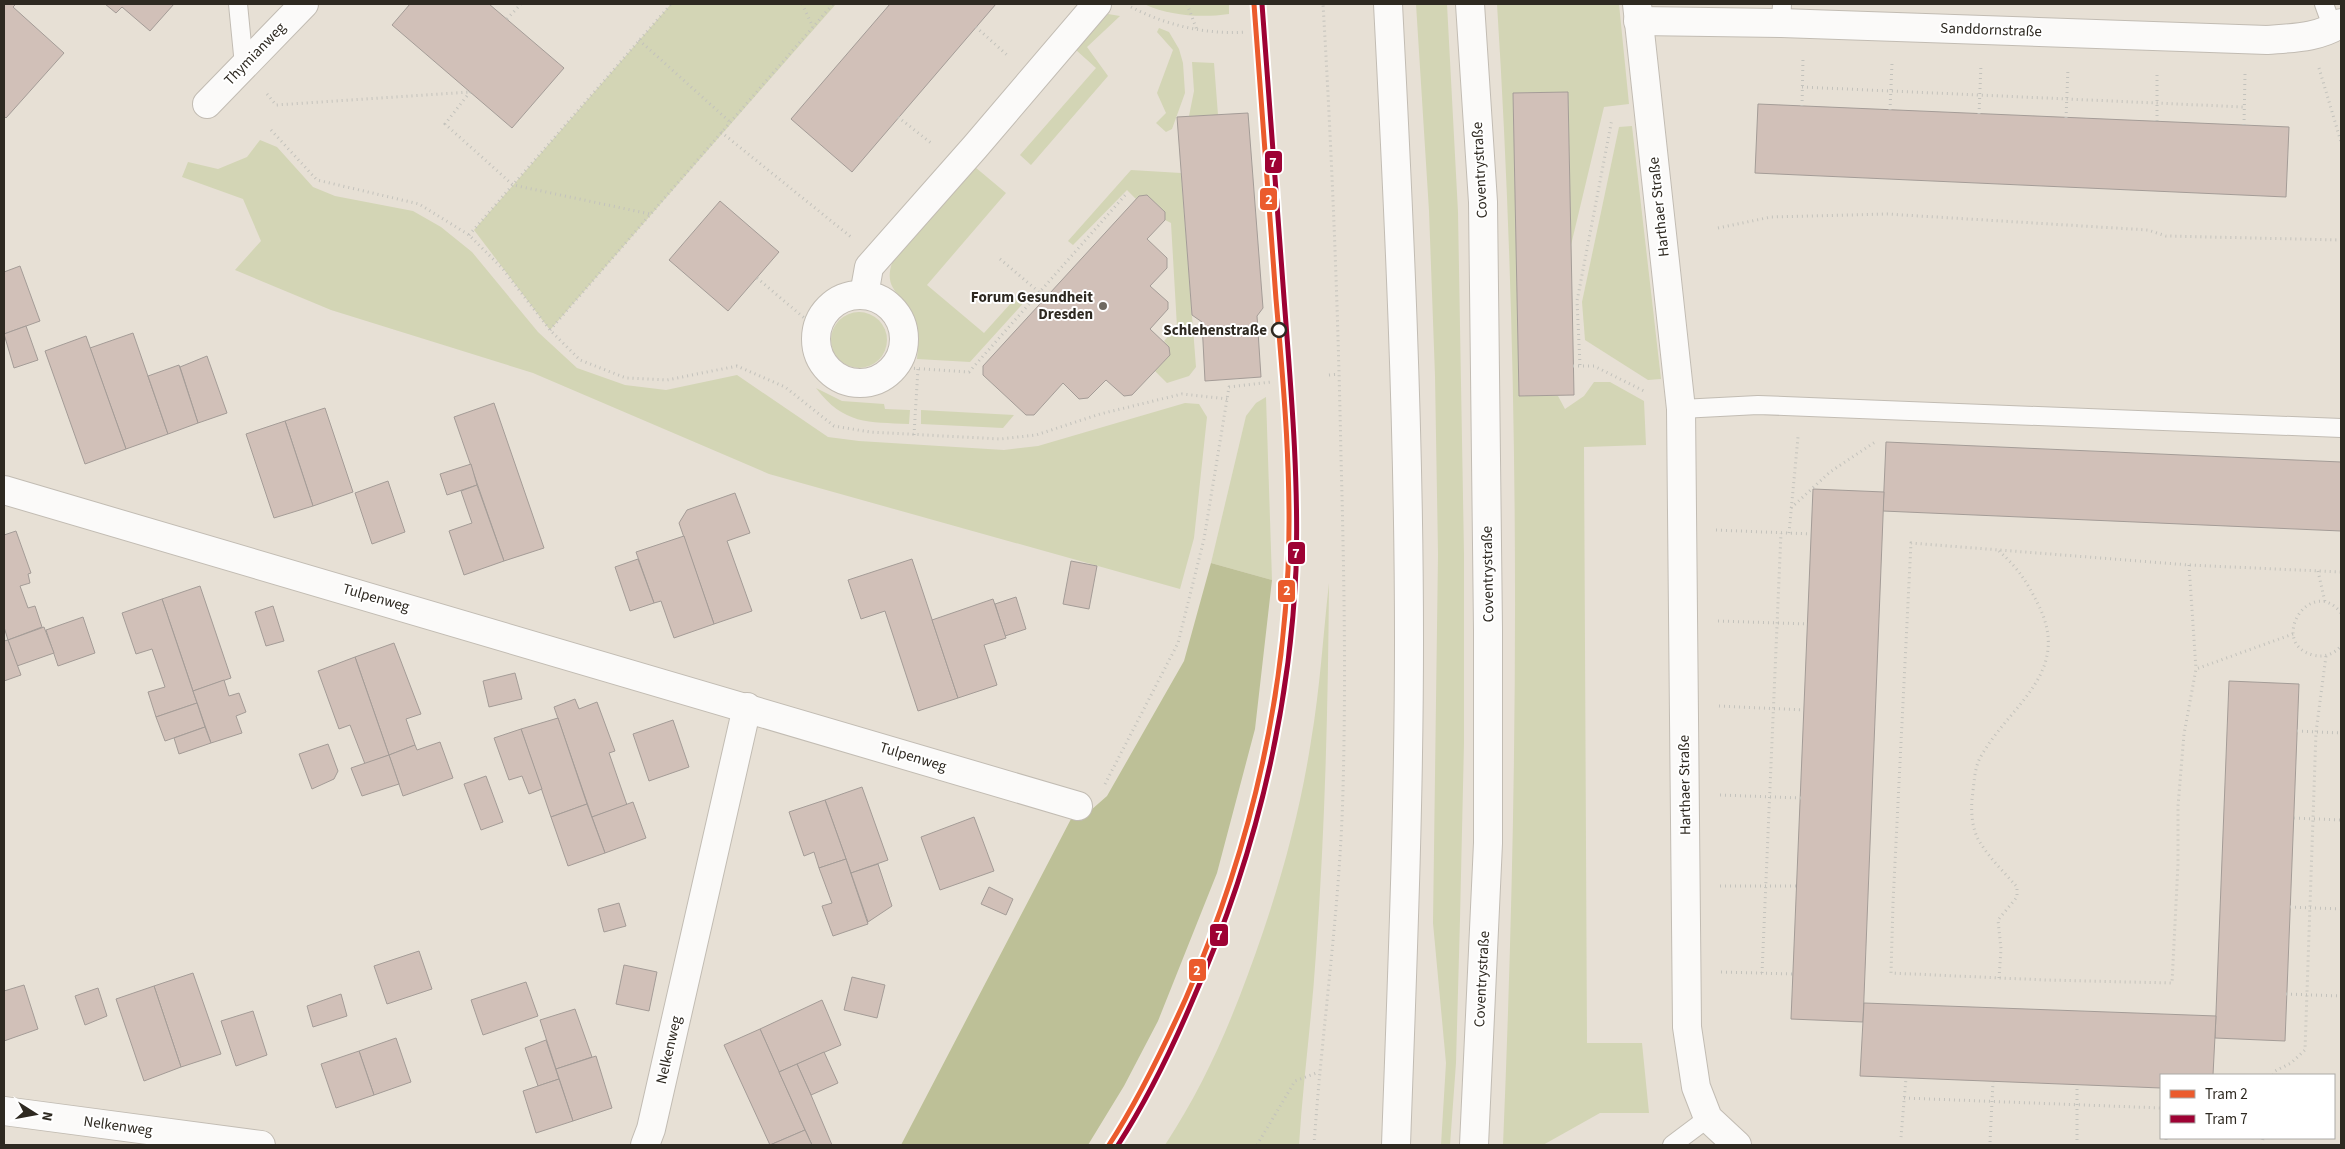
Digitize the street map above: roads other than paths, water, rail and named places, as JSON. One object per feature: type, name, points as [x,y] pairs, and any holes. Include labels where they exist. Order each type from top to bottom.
[{"type":"street","name":"Thymianweg","points":[[207,104],[304,4]]},
{"type":"street","points":[[864,295],[869,267],[1097,4]]},
{"type":"street","points":[[1388,4],[1402,275],[1409,640],[1404,895],[1396,1145]]},
{"type":"street","name":"Coventrystraße","points":[[1470,4],[1483,202],[1488,630],[1488,843],[1474,1145]]},
{"type":"street","name":"Sanddornstraße","points":[[1638,13],[1782,13],[2267,40],[2301,37],[2333,18]]},
{"type":"street","name":"Harthaer Straße","points":[[1638,13],[1681,409],[1687,1027],[1696,1087],[1708,1118],[1737,1145]]},
{"type":"street","points":[[850,295],[864,295],[877,298],[888,305],[897,316],[903,328],[901,355],[906,367],[874,380],[851,382],[830,372],[822,362],[817,349],[816,335],[819,322],[827,310],[838,301],[850,295]]},
{"type":"street","name":"Tulpenweg","points":[[4,490],[748,707],[1078,806]]},
{"type":"street","name":"Nelkenweg","points":[[644,1145],[651,1129],[748,707]]},
{"type":"street","name":"Nelkenweg","points":[[4,1111],[261,1145]]},
{"type":"lane","points":[[238,4],[244,65]]},
{"type":"lane","points":[[1681,409],[1758,405],[2341,428]]},
{"type":"lane","points":[[1672,1145],[1708,1118]]},
{"type":"tram line","name":"2","points":[[1109,1145],[1140,1092],[1186,998],[1226,895],[1256,789],[1268,735],[1284,626],[1289,536],[1288,468],[1254,4]]},
{"type":"tram line","name":"7","points":[[1118,1145],[1158,1076],[1213,952],[1249,846],[1264,792],[1285,682],[1296,570],[1294,434],[1262,4]]},
{"type":"place","name":"Forum Gesundheit Dresden","points":[[1103,306]]},
{"type":"place","name":"Schlehenstraße","points":[[1279,330]]}]
